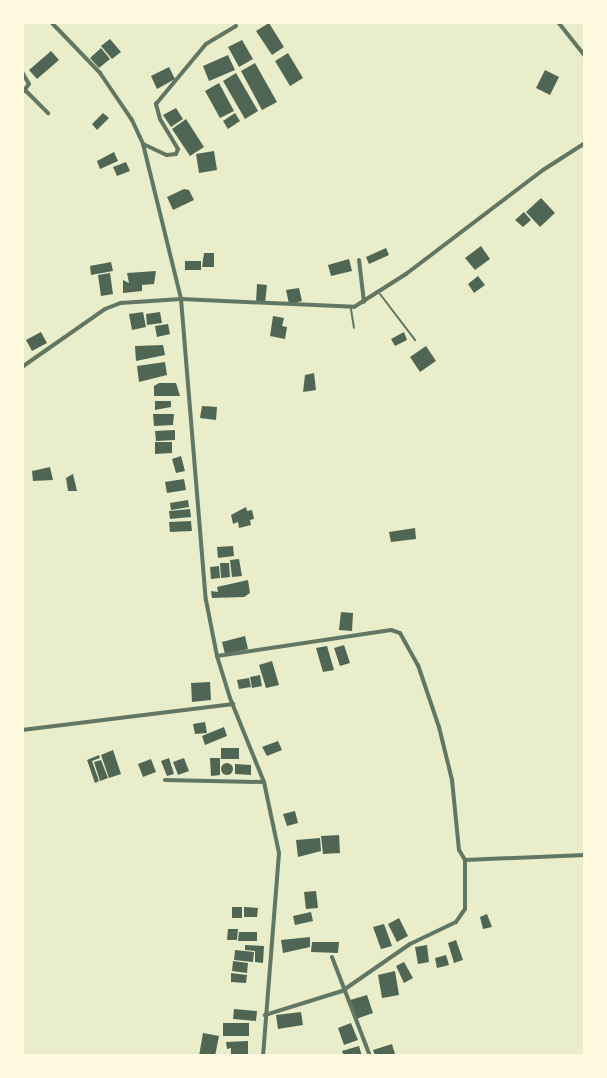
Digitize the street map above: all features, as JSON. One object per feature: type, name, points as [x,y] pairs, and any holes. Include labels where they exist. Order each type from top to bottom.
[{"type":"street","points":[[51,22],[112,88],[143,144],[181,299],[200,557],[217,656],[264,782],[279,853],[263,1056]]},
{"type":"street","points":[[558,22],[585,56]]},
{"type":"street","points":[[143,144],[167,155],[176,154],[177,147],[160,119],[156,104],[206,44],[236,26]]},
{"type":"street","points":[[22,72],[29,80],[24,92],[48,113]]},
{"type":"street","points":[[22,367],[113,305],[181,299],[351,308],[379,293],[585,143]]},
{"type":"street","points":[[359,260],[364,302]]},
{"type":"street","points":[[217,656],[391,630],[400,633],[412,651],[439,727],[452,780],[459,850],[465,860],[465,909],[461,918],[410,944],[342,991],[265,1015]]},
{"type":"street","points":[[22,730],[233,704]]},
{"type":"street","points":[[165,780],[264,782]]},
{"type":"street","points":[[465,860],[585,855]]},
{"type":"street","points":[[332,957],[342,991],[370,1056]]},
{"type":"lane","points":[[379,293],[415,340]]},
{"type":"lane","points":[[351,308],[354,328]]},
{"type":"building","points":[[269,23],[284,47],[272,55],[256,31]]},
{"type":"building","points":[[110,39],[121,52],[112,59],[101,46]]},
{"type":"building","points":[[242,40],[253,59],[239,67],[228,47]]},
{"type":"building","points":[[101,48],[110,59],[99,68],[90,58]]},
{"type":"building","points":[[51,51],[59,60],[37,79],[29,70]]},
{"type":"building","points":[[288,53],[303,78],[290,86],[275,61]]},
{"type":"building","points":[[228,55],[235,70],[209,81],[203,66]]},
{"type":"building","points":[[255,63],[277,102],[262,110],[241,71]]},
{"type":"building","points":[[169,67],[175,79],[157,89],[151,76]]},
{"type":"building","points":[[545,70],[559,77],[550,95],[536,88]]},
{"type":"building","points":[[236,73],[258,111],[245,119],[223,81]]},
{"type":"building","points":[[219,83],[234,111],[220,118],[205,91]]},
{"type":"building","points":[[176,108],[183,119],[171,127],[163,115]]},
{"type":"building","points":[[103,113],[109,118],[97,130],[92,124]]},
{"type":"building","points":[[235,113],[240,121],[228,129],[223,121]]},
{"type":"building","points":[[186,119],[204,147],[190,156],[172,129]]},
{"type":"building","points":[[214,151],[217,170],[199,173],[196,154]]},
{"type":"building","points":[[114,152],[118,161],[100,169],[97,161]]},
{"type":"building","points":[[126,162],[130,171],[117,176],[113,167]]},
{"type":"building","points":[[184,189],[189,190],[194,200],[173,210],[167,197]]},
{"type":"building","points":[[541,198],[555,213],[540,227],[526,212]]},
{"type":"building","points":[[524,212],[531,220],[523,227],[515,220]]},
{"type":"building","points":[[481,246],[490,259],[475,270],[465,258]]},
{"type":"building","points":[[386,248],[389,255],[369,264],[366,257]]},
{"type":"building","points":[[204,253],[214,253],[214,267],[202,267]]},
{"type":"building","points":[[349,259],[352,271],[331,276],[328,265]]},
{"type":"building","points":[[185,261],[201,261],[201,270],[185,270]]},
{"type":"building","points":[[111,262],[113,271],[91,275],[90,266]]},
{"type":"building","points":[[156,271],[154,284],[142,285],[142,291],[123,293],[123,280],[129,283],[127,273]]},
{"type":"building","points":[[110,273],[113,294],[101,296],[98,275]]},
{"type":"building","points":[[478,276],[485,285],[474,293],[468,284]]},
{"type":"building","points":[[257,284],[267,285],[265,303],[256,302]]},
{"type":"building","points":[[299,288],[302,301],[289,304],[286,290]]},
{"type":"building","points":[[143,312],[146,327],[132,330],[129,314]]},
{"type":"building","points":[[160,312],[162,323],[147,325],[146,314]]},
{"type":"building","points":[[273,316],[284,318],[282,326],[287,327],[285,339],[270,336]]},
{"type":"building","points":[[168,324],[170,334],[157,337],[155,326]]},
{"type":"building","points":[[41,332],[47,343],[32,351],[26,340]]},
{"type":"building","points":[[404,332],[407,340],[395,346],[391,339]]},
{"type":"building","points":[[163,345],[165,355],[136,361],[135,346]]},
{"type":"building","points":[[426,346],[436,361],[420,372],[410,357]]},
{"type":"building","points":[[165,362],[167,375],[139,382],[137,366]]},
{"type":"building","points":[[314,373],[316,390],[303,392],[305,375]]},
{"type":"building","points":[[176,383],[180,396],[154,396],[154,386]]},
{"type":"building","points":[[155,401],[171,401],[171,407],[155,410]]},
{"type":"building","points":[[202,406],[217,407],[216,420],[200,418]]},
{"type":"building","points":[[153,414],[174,414],[173,425],[154,426]]},
{"type":"building","points":[[175,430],[175,440],[156,441],[155,431]]},
{"type":"building","points":[[155,442],[172,442],[172,453],[155,454]]},
{"type":"building","points":[[181,456],[185,471],[176,473],[172,459]]},
{"type":"building","points":[[50,467],[53,480],[33,481],[32,471]]},
{"type":"building","points":[[73,474],[77,491],[68,491],[66,478]]},
{"type":"building","points":[[184,479],[186,490],[167,493],[165,482]]},
{"type":"building","points":[[188,500],[189,507],[171,510],[170,503]]},
{"type":"building","points":[[246,507],[247,511],[252,510],[254,519],[250,520],[251,525],[239,528],[238,522],[233,524],[231,515]]},
{"type":"building","points":[[190,509],[191,517],[170,519],[169,511]]},
{"type":"building","points":[[191,521],[192,531],[170,532],[169,522]]},
{"type":"building","points":[[415,528],[416,539],[391,542],[389,532]]},
{"type":"building","points":[[233,546],[234,556],[218,558],[217,547]]},
{"type":"building","points":[[239,559],[242,576],[232,577],[230,560]]},
{"type":"building","points":[[220,563],[229,563],[230,577],[221,578]]},
{"type":"building","points":[[219,566],[220,578],[211,579],[210,567]]},
{"type":"building","points":[[248,580],[250,593],[244,597],[212,598],[211,591],[218,592],[217,587]]},
{"type":"building","points":[[341,612],[353,613],[352,631],[339,630]]},
{"type":"building","points":[[245,636],[248,649],[225,654],[222,642]]},
{"type":"building","points":[[344,645],[350,663],[340,666],[334,648]]},
{"type":"building","points":[[327,646],[334,670],[323,672],[316,648]]},
{"type":"building","points":[[272,661],[279,685],[266,688],[259,665]]},
{"type":"building","points":[[260,675],[262,686],[252,688],[250,677]]},
{"type":"building","points":[[249,678],[251,687],[239,689],[237,680]]},
{"type":"building","points":[[210,682],[211,700],[192,702],[191,683]]},
{"type":"building","points":[[205,722],[207,733],[195,734],[193,724]]},
{"type":"building","points":[[224,727],[227,736],[205,745],[202,736]]},
{"type":"building","points":[[278,741],[282,750],[267,756],[262,747]]},
{"type":"building","points":[[221,748],[239,748],[239,759],[221,759]]},
{"type":"building","points":[[113,750],[121,774],[109,778],[101,755]]},
{"type":"building","points":[[99,755],[100,758],[92,761],[99,781],[95,783],[87,760]]},
{"type":"building","points":[[169,758],[174,774],[167,776],[161,761]]},
{"type":"building","points":[[184,758],[189,771],[178,775],[173,762]]},
{"type":"building","points":[[210,758],[220,758],[220,775],[211,776]]},
{"type":"building","points":[[151,759],[156,772],[143,777],[138,764]]},
{"type":"building","points":[[101,760],[108,778],[100,781],[94,762]]},
{"type":"building","points":[[227,763],[233,769],[227,775],[221,769]]},
{"type":"building","points":[[235,764],[251,765],[251,775],[235,774]]},
{"type":"building","points":[[295,811],[298,823],[287,826],[283,814]]},
{"type":"building","points":[[339,835],[340,853],[323,854],[321,836]]},
{"type":"building","points":[[320,838],[321,851],[298,857],[296,840]]},
{"type":"building","points":[[316,891],[318,908],[306,909],[304,892]]},
{"type":"building","points":[[232,907],[242,907],[242,918],[232,918]]},
{"type":"building","points":[[244,907],[258,908],[257,917],[244,917]]},
{"type":"building","points":[[311,912],[313,921],[295,925],[293,916]]},
{"type":"building","points":[[487,914],[492,927],[483,929],[480,917]]},
{"type":"building","points":[[399,918],[408,936],[397,942],[388,924]]},
{"type":"building","points":[[384,924],[392,946],[381,949],[373,927]]},
{"type":"building","points":[[228,929],[238,929],[237,940],[227,940]]},
{"type":"building","points":[[239,932],[257,932],[257,941],[238,941]]},
{"type":"building","points":[[310,937],[310,947],[283,953],[281,940]]},
{"type":"building","points":[[456,940],[463,960],[454,963],[448,943]]},
{"type":"building","points":[[312,942],[339,942],[338,953],[311,952]]},
{"type":"building","points":[[245,945],[264,946],[263,963],[255,962],[255,951],[245,950]]},
{"type":"building","points":[[427,945],[429,962],[418,964],[415,947]]},
{"type":"building","points":[[235,950],[254,952],[253,962],[234,960]]},
{"type":"building","points":[[446,955],[449,965],[437,968],[435,958]]},
{"type":"building","points":[[233,961],[248,963],[247,973],[232,971]]},
{"type":"building","points":[[404,962],[413,978],[404,983],[396,966]]},
{"type":"building","points":[[395,971],[399,995],[382,998],[378,975]]},
{"type":"building","points":[[231,973],[247,975],[246,983],[231,982]]},
{"type":"building","points":[[367,995],[373,1013],[356,1019],[350,1000]]},
{"type":"building","points":[[234,1009],[257,1011],[256,1021],[233,1019]]},
{"type":"building","points":[[301,1012],[303,1025],[278,1029],[276,1015]]},
{"type":"building","points":[[223,1023],[249,1023],[249,1036],[223,1036]]},
{"type":"building","points":[[351,1023],[358,1040],[344,1045],[338,1028]]},
{"type":"building","points":[[203,1033],[219,1036],[215,1056],[199,1056]]},
{"type":"building","points":[[248,1041],[248,1054],[231,1055],[231,1048],[227,1049],[226,1042]]},
{"type":"building","points":[[392,1044],[395,1054],[375,1056],[373,1050]]},
{"type":"building","points":[[359,1046],[362,1056],[344,1056],[342,1051]]}]
